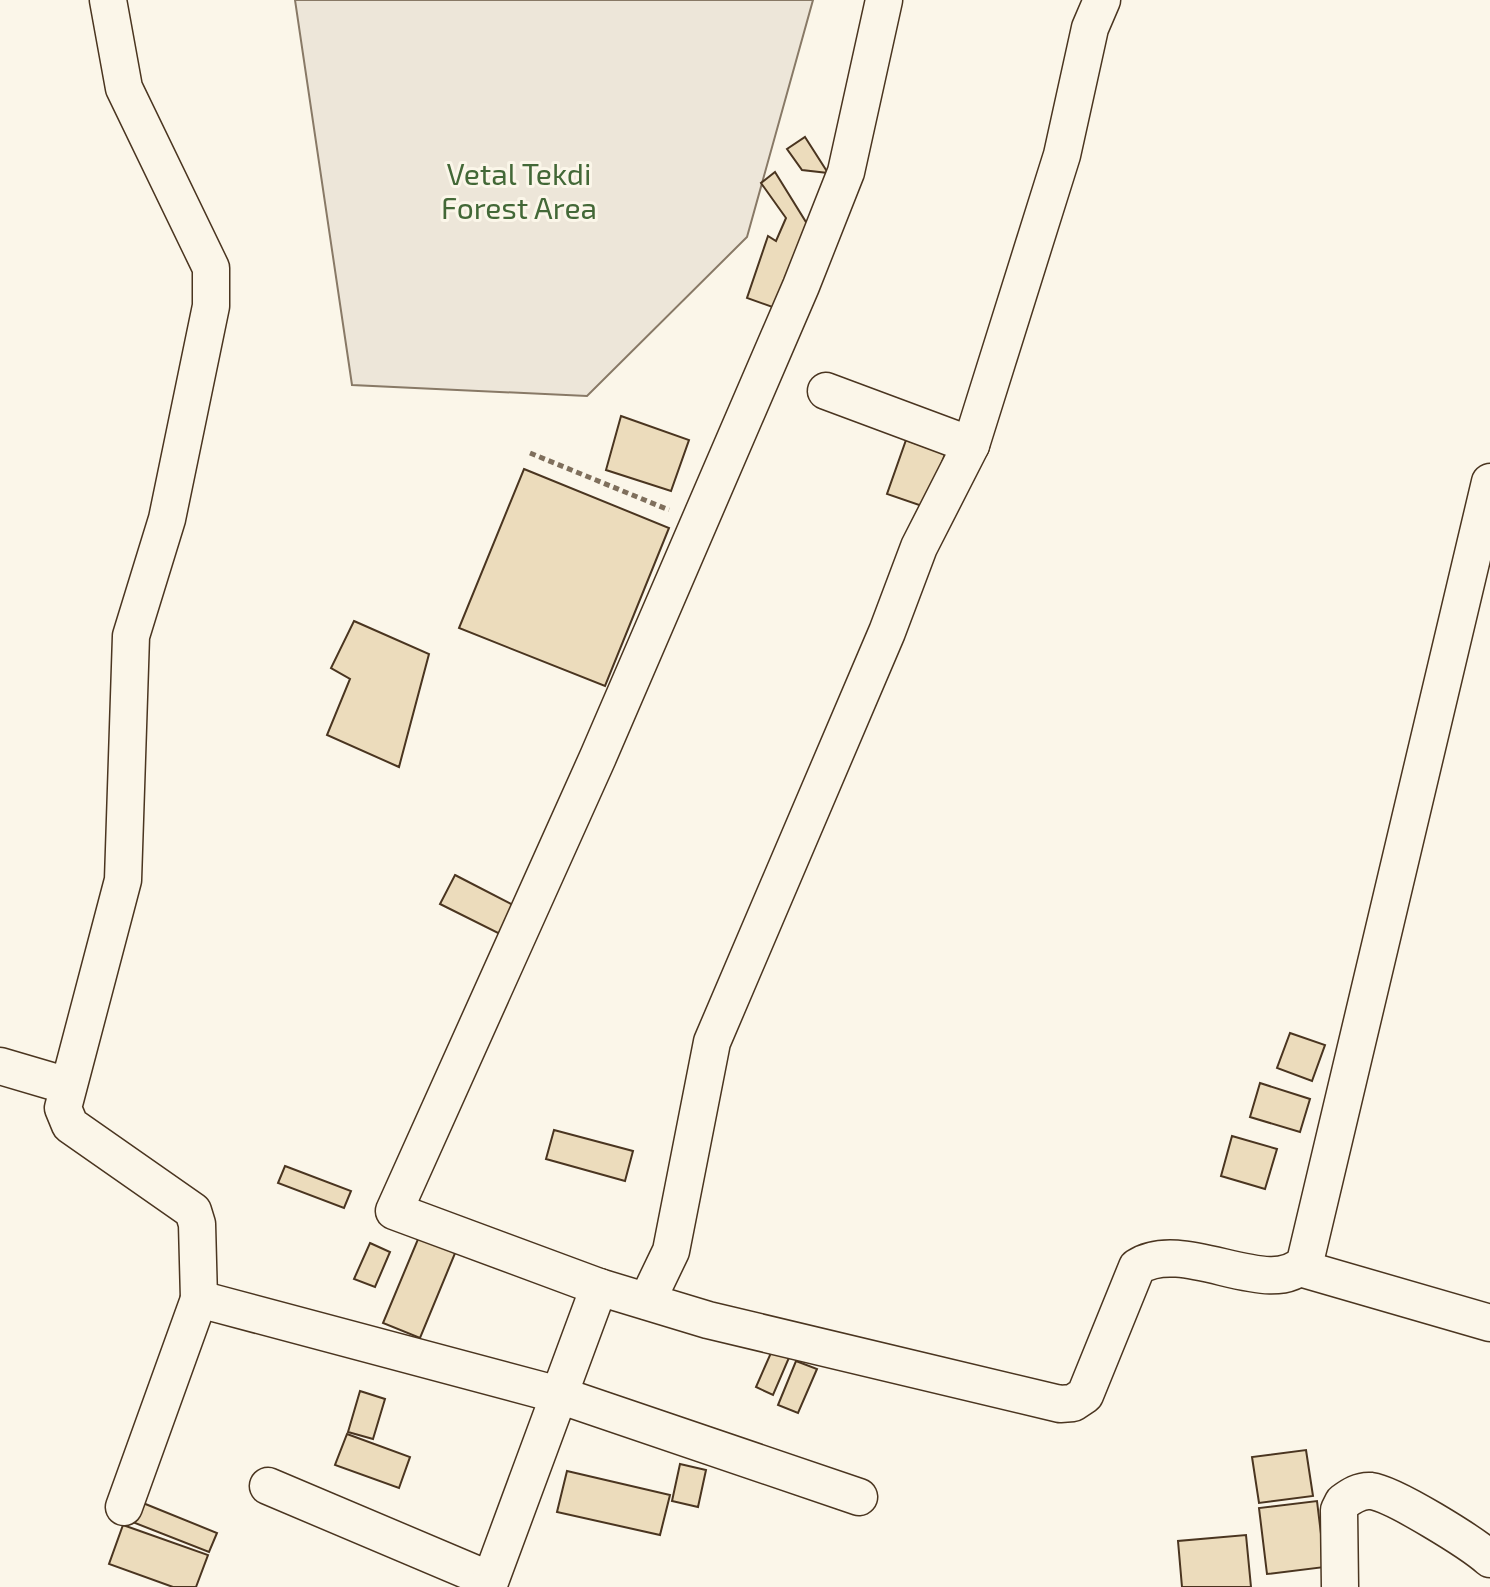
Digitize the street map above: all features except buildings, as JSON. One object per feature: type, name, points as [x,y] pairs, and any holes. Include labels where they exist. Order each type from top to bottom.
[{"type":"street","points":[[108,0],[124,88],[211,268],[211,306],[167,519],[131,636],[123,880],[63,1108],[70,1125],[193,1211],[197,1224],[199,1299],[124,1507]]},
{"type":"street","points":[[884,0],[846,172],[700,523],[394,1211],[599,1287],[708,1320],[1060,1404],[1073,1403],[1085,1395],[1137,1267],[1147,1260],[1177,1258],[1273,1275],[1300,1268],[1490,1323]]},
{"type":"street","points":[[647,1301],[671,1251],[712,1042],[887,632],[919,547],[971,445],[1062,155],[1090,28],[1102,0]]},
{"type":"street","points":[[826,391],[971,445]]},
{"type":"street","points":[[1300,1268],[1305,1262],[1490,482]]},
{"type":"street","points":[[0,1066],[68,1086]]},
{"type":"street","points":[[268,1486],[489,1584],[599,1287]]},
{"type":"street","points":[[199,1299],[559,1395],[859,1497]]},
{"type":"street","points":[[1340,1587],[1339,1510],[1343,1502],[1363,1491],[1399,1502],[1490,1559]]},
{"type":"path","points":[[530,453],[700,523]]},
{"type":"green space","name":"Vetal Tekdi Forest Area","points":[[295,0],[813,0],[747,237],[587,396],[352,385]]}]
